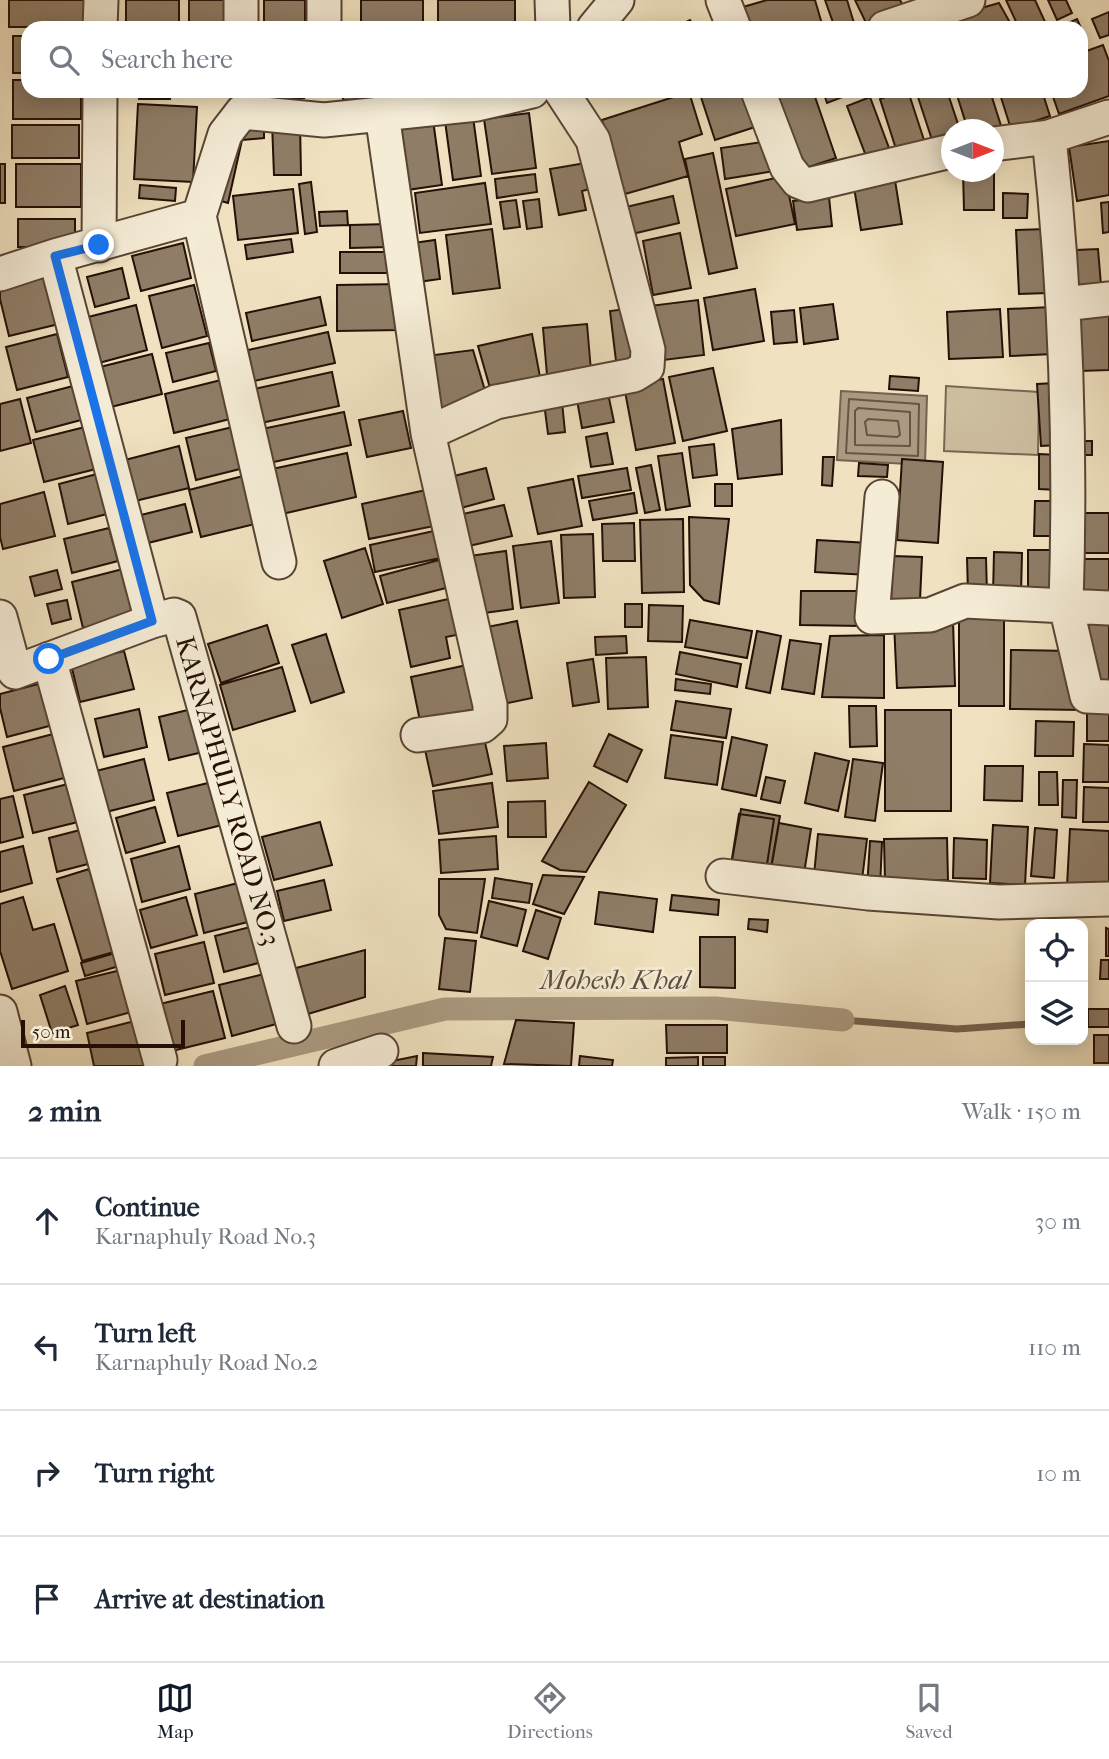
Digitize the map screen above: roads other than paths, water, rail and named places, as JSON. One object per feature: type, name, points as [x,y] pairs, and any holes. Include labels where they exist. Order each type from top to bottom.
[{"type":"street","points":[[100,21],[101,0]]},
{"type":"street","points":[[241,0],[242,21]]},
{"type":"street","points":[[324,0],[324,21]]},
{"type":"street","points":[[552,0],[553,21]]},
{"type":"street","points":[[600,21],[617,0]]},
{"type":"street","points":[[723,0],[731,21]]},
{"type":"street","points":[[906,21],[968,0]]},
{"type":"street","points":[[99,245],[100,98]]},
{"type":"street","points":[[279,562],[199,216],[225,134],[242,101],[324,106],[382,114],[477,104],[502,98]]},
{"type":"street","points":[[428,433],[496,401],[634,375],[647,367],[648,350],[593,140],[566,98]]},
{"type":"street","points":[[761,98],[787,167],[798,181],[808,185],[941,152]]},
{"type":"street","points":[[382,114],[428,433],[490,705],[490,719],[482,726],[418,735]]},
{"type":"street","points":[[1004,142],[1049,136],[1109,117]]},
{"type":"street","points":[[1049,136],[1063,304],[1070,496],[1066,606],[1087,696],[1109,697]]},
{"type":"street","points":[[0,274],[199,216]]},
{"type":"street","points":[[55,256],[152,621]]},
{"type":"street","points":[[1063,304],[1109,299]]},
{"type":"street","points":[[882,497],[872,617],[930,615],[965,601],[1109,608]]},
{"type":"street","name":"KARNAPHULY ROAD NO.3","points":[[0,617],[7,674],[152,621],[174,615],[179,617],[294,1026]]},
{"type":"street","points":[[49,659],[160,1060]]},
{"type":"street","points":[[723,876],[868,892],[999,902],[1109,899]]},
{"type":"street","points":[[0,1012],[14,1066]]},
{"type":"street","points":[[336,1066],[380,1051]]},
{"type":"water","points":[[841,391],[927,396],[925,465],[837,460]]},
{"type":"waterway","name":"Mohesh Khal","points":[[205,1066],[445,1009],[715,1008],[843,1020]]},
{"type":"waterway","name":"Mohesh Khal","points":[[1088,1020],[1109,1018]]},
{"type":"waterway","name":"Mohesh Khal","points":[[843,1020],[957,1029],[1025,1024]]}]
